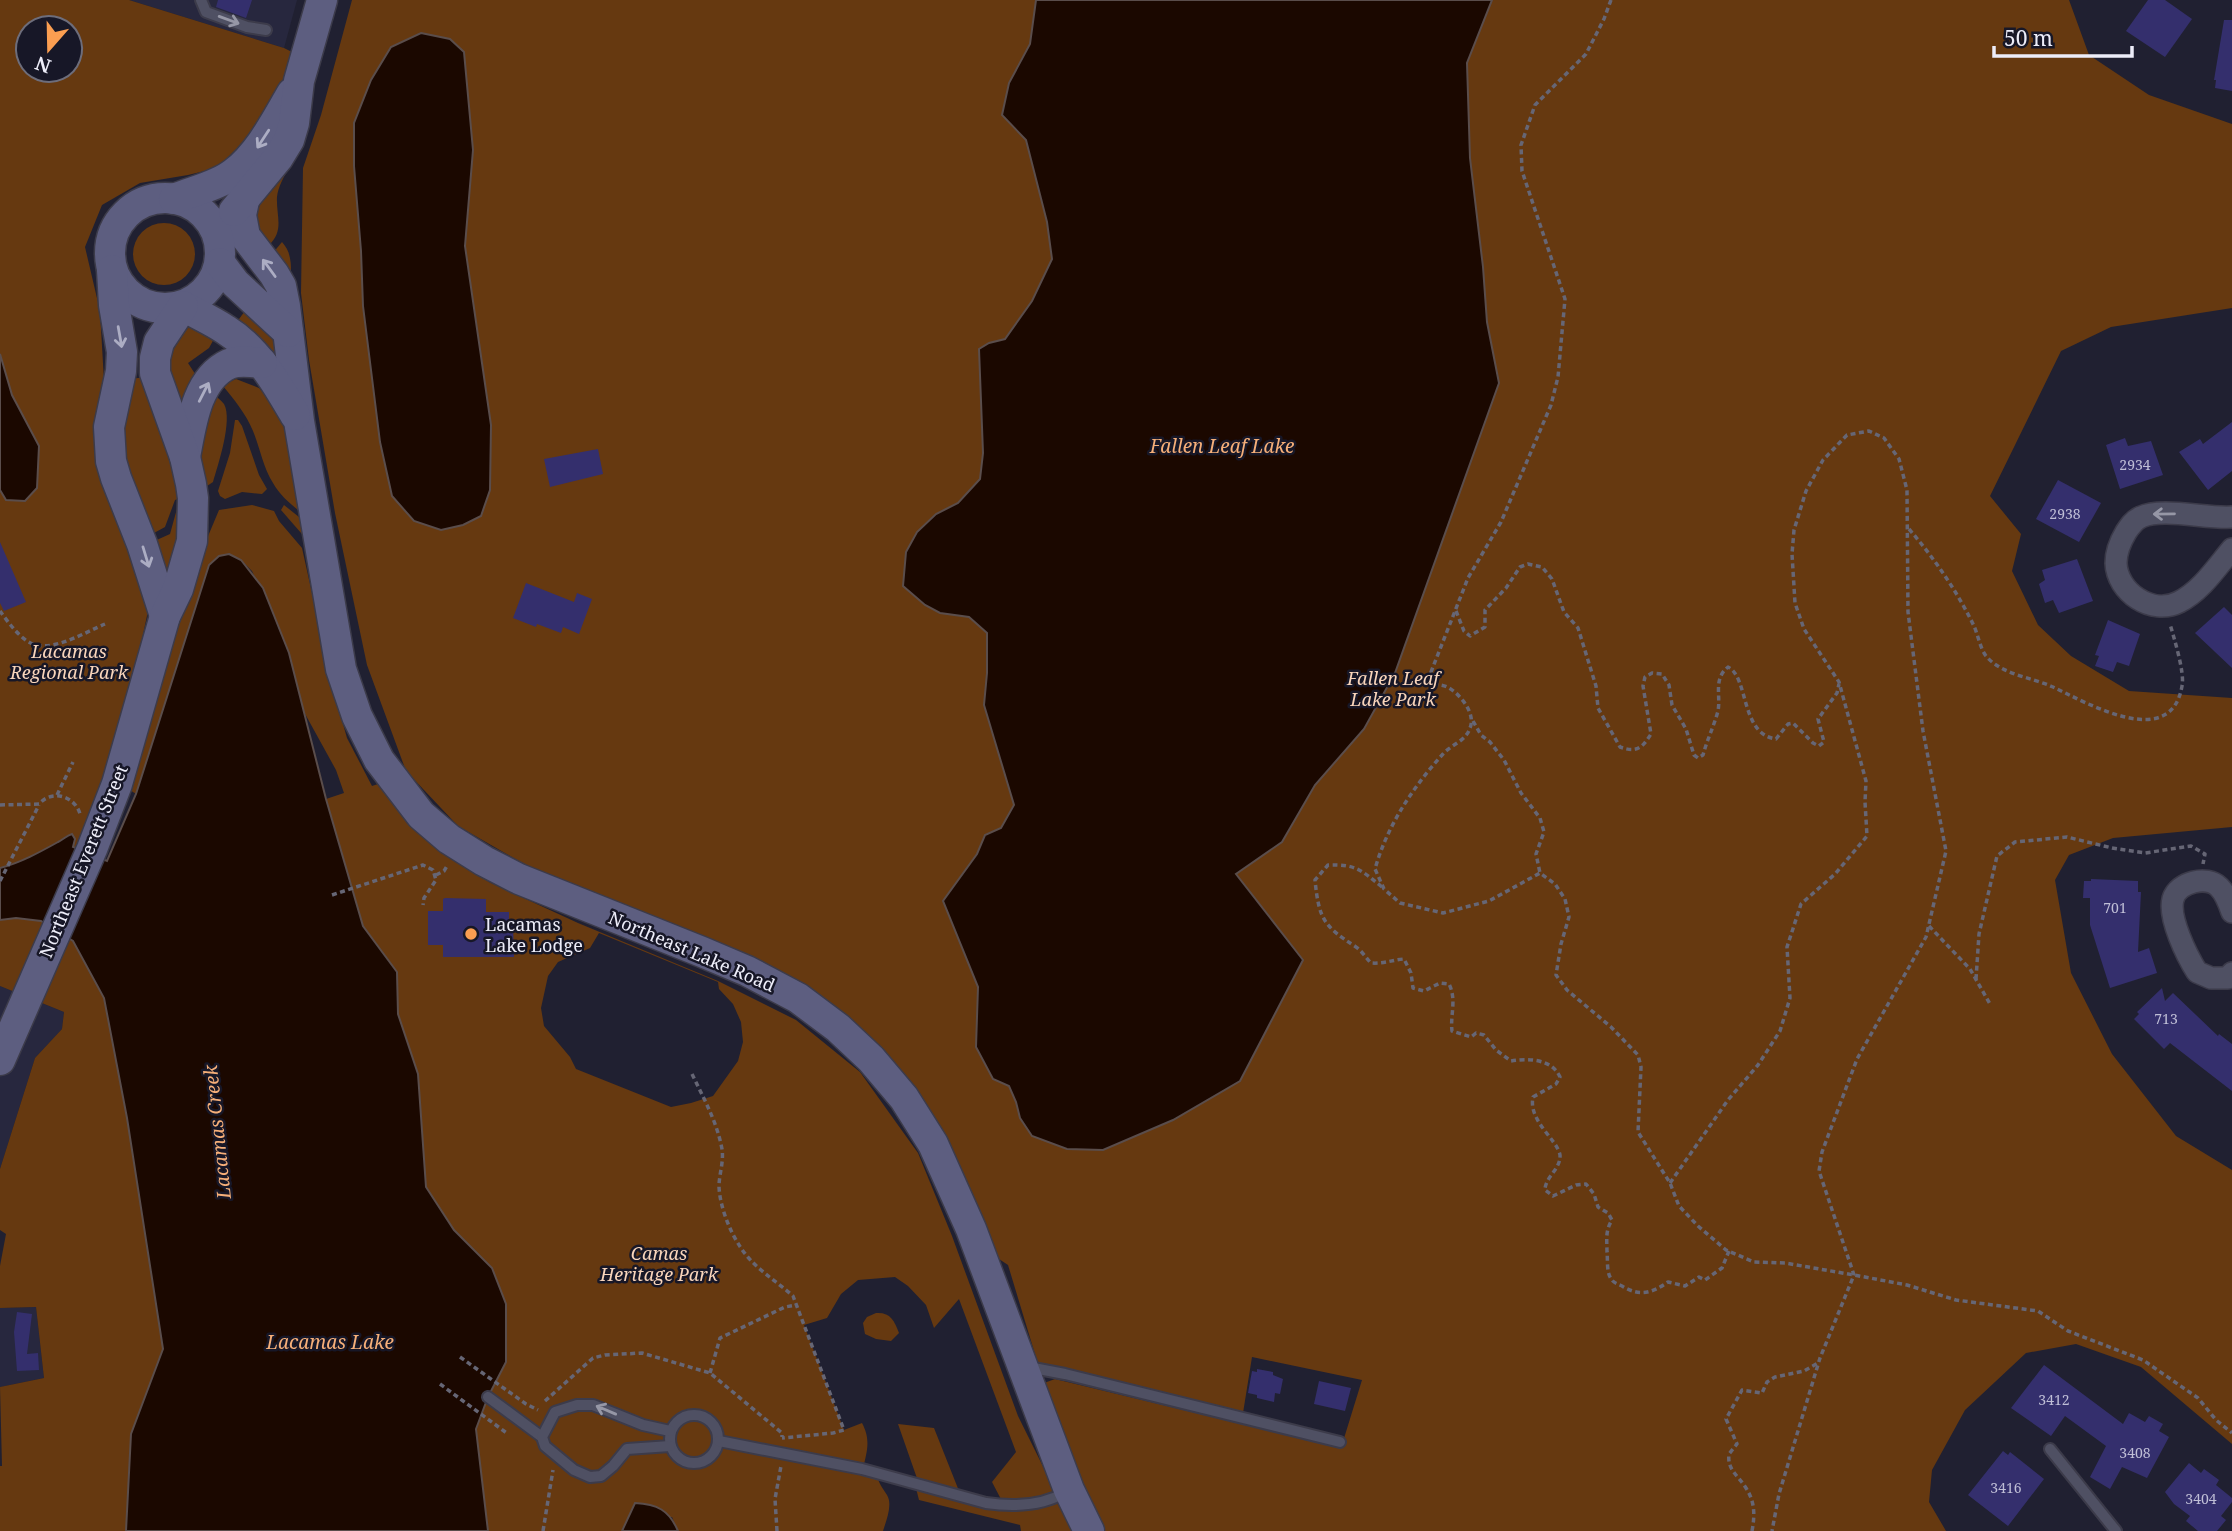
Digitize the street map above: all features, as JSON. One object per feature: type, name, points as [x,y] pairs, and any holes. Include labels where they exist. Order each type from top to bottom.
[{"type":"main road","points":[[112,270],[123,289],[140,303],[154,307],[169,309],[183,306],[203,294],[211,285],[220,258],[225,228],[245,196],[278,158],[289,140],[299,81],[322,0]]},
{"type":"main road","points":[[165,617],[142,544],[111,461],[109,427],[121,371],[122,352],[114,305],[110,245],[127,212],[149,200],[174,198],[235,173],[256,150],[299,81]]},
{"type":"main road","name":"Northeast Lake Road","points":[[245,196],[241,215],[245,236],[281,286],[299,421],[341,669],[357,716],[379,760],[421,815],[484,861],[519,879],[747,971],[798,998],[838,1028],[871,1059],[904,1098],[933,1144],[971,1229],[1069,1490],[1089,1531]]},
{"type":"main road","points":[[174,198],[198,208],[207,217],[219,239],[220,258],[235,283],[288,332]]},
{"type":"main road","name":"Northeast Lake Road","points":[[183,306],[227,330],[243,343],[262,363],[299,421]]},
{"type":"main road","name":"Northeast Everett Street","points":[[0,1060],[92,849],[117,784],[165,617],[178,589],[192,541],[193,498],[185,457],[155,373],[159,342],[183,306]]},
{"type":"main road","points":[[185,457],[196,408],[210,380],[229,364],[262,363]]},
{"type":"street","points":[[2232,517],[2213,518],[2169,513],[2140,517],[2132,524],[2118,547],[2116,564],[2124,586],[2140,600],[2166,606],[2176,604],[2193,593],[2232,550]]},
{"type":"street","points":[[2231,978],[2211,978],[2197,972],[2172,915],[2174,898],[2179,889],[2197,881],[2218,886],[2226,896],[2232,912]]},
{"type":"lane","points":[[201,0],[206,12],[247,27],[266,30]]},
{"type":"lane","points":[[1022,1366],[1065,1374],[1340,1442]]},
{"type":"lane","points":[[488,1397],[542,1437],[545,1446],[574,1470],[590,1477],[601,1476],[628,1448],[670,1447]]},
{"type":"lane","points":[[542,1437],[555,1412],[577,1405],[593,1405],[643,1425],[670,1431]]},
{"type":"lane","points":[[701,1416],[716,1428],[719,1441],[705,1462],[686,1463],[677,1458],[670,1447],[670,1431],[683,1417],[701,1416]]},
{"type":"lane","points":[[719,1441],[862,1469],[986,1503],[1004,1505],[1044,1502],[1069,1490]]},
{"type":"lane","points":[[2050,1449],[2116,1531]]},
{"type":"path","points":[[1611,0],[1586,54],[1535,105],[1521,145],[1522,171],[1564,299],[1558,377],[1551,405],[1501,522],[1468,578],[1431,672],[1433,684],[1447,686],[1461,697],[1481,735],[1490,742],[1503,760],[1521,793],[1540,818],[1544,832],[1536,854],[1540,873],[1555,884],[1565,899],[1569,917],[1556,975],[1567,990],[1611,1027],[1638,1055],[1641,1067],[1638,1132],[1670,1183],[1679,1206],[1698,1226],[1729,1251],[1754,1262],[1785,1263],[1907,1285],[1956,1300],[2038,1311],[2068,1331],[2143,1360],[2198,1398],[2216,1420],[2232,1433]]},
{"type":"path","points":[[1670,1183],[1728,1100],[1758,1065],[1780,1031],[1790,998],[1787,947],[1801,904],[1835,874],[1867,836],[1866,781],[1839,682],[1804,629],[1795,603],[1791,554],[1794,530],[1806,491],[1823,460],[1847,435],[1869,431],[1884,438],[1899,459],[1907,490],[1908,612],[1923,731],[1946,851],[1926,937],[1857,1059],[1822,1152],[1819,1171],[1854,1275],[1818,1363],[1779,1494],[1772,1531]]},
{"type":"path","points":[[1907,527],[1933,556],[1974,626],[1985,655],[2004,670],[2040,681],[2097,708],[2132,719],[2161,719],[2176,706],[2183,684],[2166,606]]},
{"type":"path","points":[[1455,608],[1464,631],[1470,636],[1485,627],[1485,610],[1506,588],[1520,567],[1528,564],[1542,567],[1552,579],[1564,612],[1578,628],[1595,686],[1598,708],[1620,747],[1631,751],[1643,746],[1650,734],[1643,685],[1645,677],[1652,673],[1662,674],[1669,685],[1672,705],[1686,729],[1694,755],[1698,758],[1703,755],[1718,710],[1718,680],[1728,667],[1738,678],[1757,729],[1767,738],[1776,739],[1788,724],[1793,723],[1819,746],[1824,742],[1818,719],[1837,693],[1839,682]]},
{"type":"path","points":[[0,611],[15,631],[35,645],[59,644],[105,624]]},
{"type":"path","points":[[1384,889],[1375,869],[1381,847],[1415,786],[1446,750],[1466,737],[1472,726],[1471,717]]},
{"type":"path","points":[[57,795],[73,762]]},
{"type":"path","points":[[0,881],[39,804],[48,796],[65,797],[78,808],[82,820]]},
{"type":"path","points":[[0,804],[39,804]]},
{"type":"path","points":[[1976,979],[1979,934],[1997,856],[2015,842],[2067,837],[2145,853],[2191,846],[2205,854],[2197,881]]},
{"type":"path","points":[[1540,873],[1489,901],[1443,913],[1400,902],[1363,872],[1348,864],[1328,865],[1315,880],[1318,904],[1326,924],[1346,943],[1357,948],[1371,963],[1385,964],[1404,959],[1411,974],[1413,988],[1424,991],[1440,984],[1449,984],[1454,1001],[1452,1031],[1471,1037],[1476,1033],[1484,1035],[1496,1050],[1511,1061],[1525,1059],[1557,1069],[1560,1077],[1556,1084],[1533,1097],[1531,1104],[1546,1134],[1560,1153],[1559,1163],[1545,1184],[1545,1190],[1553,1196],[1576,1185],[1586,1184],[1594,1194],[1598,1207],[1608,1213],[1612,1220],[1606,1236],[1607,1268],[1611,1280],[1641,1294],[1656,1291],[1668,1282],[1685,1286],[1699,1278],[1705,1280],[1721,1268],[1729,1251]]},
{"type":"path","points":[[331,895],[423,865],[433,870],[436,880],[424,898],[423,905]]},
{"type":"path","points":[[1929,926],[1970,969],[1990,1004]]},
{"type":"path","points":[[692,1074],[718,1129],[722,1154],[719,1188],[726,1217],[740,1247],[759,1269],[775,1279],[793,1296],[844,1430],[782,1438]]},
{"type":"path","points":[[710,1373],[720,1338],[785,1307],[796,1305]]},
{"type":"path","points":[[538,1410],[551,1394],[593,1358],[605,1354],[642,1353],[710,1373],[782,1433],[775,1499],[777,1531]]},
{"type":"path","points":[[460,1357],[526,1404],[552,1417]]},
{"type":"path","points":[[1752,1531],[1754,1507],[1745,1486],[1730,1468],[1729,1454],[1737,1444],[1726,1422],[1727,1417],[1742,1390],[1762,1393],[1767,1382],[1775,1377],[1804,1371],[1818,1363]]},
{"type":"path","points":[[440,1384],[508,1434]]},
{"type":"path","points":[[543,1531],[555,1454]]},
{"type":"shaded area","points":[[129,0],[297,0],[284,48]]},
{"type":"shaded area","points":[[0,986],[64,1012],[62,1029],[35,1058],[0,1169]]},
{"type":"shaded area","points":[[36,1307],[44,1378],[0,1387],[0,1308]]},
{"type":"green space","name":"Lacamas Regional Park","points":[[0,0],[129,0],[294,53],[290,79],[250,136],[217,168],[140,183],[102,205],[85,247],[100,311],[104,381],[149,606],[123,731],[78,849],[72,847],[75,839],[68,835],[35,855],[0,868],[0,490],[6,500],[25,501],[37,487],[39,446],[12,395],[0,354]]},
{"type":"green space","name":"Fallen Leaf Lake Park","points":[[352,0],[2069,0],[2089,55],[2149,95],[2232,124],[2232,308],[2111,327],[2061,351],[1990,496],[2021,534],[2012,571],[2038,625],[2071,656],[2129,691],[2232,698],[2232,827],[2113,838],[2069,855],[2055,880],[2071,973],[2112,1054],[2176,1136],[2232,1170],[2232,1444],[2141,1367],[2076,1344],[2026,1353],[1965,1410],[1932,1470],[1929,1502],[1946,1531],[1102,1531],[1044,1383],[1055,1379],[1341,1448],[1362,1380],[1252,1357],[1243,1413],[1038,1364],[1008,1265],[996,1257],[931,1118],[706,939],[529,867],[458,826],[406,771],[367,665],[335,513],[309,360],[301,293],[303,168],[321,115]],"holes":[[[450,39],[464,52],[473,150],[465,246],[491,425],[490,490],[481,516],[392,496],[380,442],[363,306],[361,251]]]},
{"type":"green space","points":[[288,169],[278,193],[278,229],[268,246],[258,229],[258,210],[265,195]]},
{"type":"green space","points":[[164,223],[186,232],[195,254],[186,276],[164,285],[142,276],[133,254],[142,232]]},
{"type":"green space","points":[[282,242],[290,256],[291,272],[286,273],[272,254]]},
{"type":"green space","points":[[250,304],[271,323],[288,389],[234,326]]},
{"type":"green space","points":[[186,322],[215,337],[209,348],[188,363],[199,380],[183,429],[166,380],[166,352]]},
{"type":"green space","points":[[148,377],[188,495],[175,500],[165,527],[143,539],[118,463],[128,379]]},
{"type":"green space","points":[[236,379],[259,388],[278,408],[291,448],[304,515],[276,488],[250,425],[222,385]]},
{"type":"green space","points":[[212,392],[224,404],[226,431],[213,482],[201,490],[197,463]]},
{"type":"green space","points":[[235,420],[242,426],[259,475],[267,489],[262,494],[242,492],[225,499],[218,491],[230,453]]},
{"type":"green space","points":[[186,501],[165,609],[150,543],[170,534],[178,505]]},
{"type":"green space","name":"Camas Heritage Park","points":[[252,505],[274,511],[302,548],[347,738],[372,786],[378,784],[431,841],[489,882],[578,923],[718,981],[796,1020],[860,1072],[918,1153],[952,1236],[1018,1416],[1075,1531],[1021,1531],[1020,1525],[919,1500],[915,1484],[919,1484],[898,1424],[934,1428],[961,1496],[1004,1505],[992,1482],[1016,1452],[959,1299],[934,1328],[926,1305],[895,1277],[858,1280],[841,1294],[827,1318],[804,1325],[844,1430],[862,1423],[865,1429],[867,1446],[863,1469],[876,1473],[889,1499],[883,1531],[678,1531],[672,1517],[623,1527],[622,1531],[488,1531],[476,1429],[488,1397],[506,1362],[492,1268],[454,1230],[426,1187],[418,1074],[398,1014],[397,972],[363,926],[326,799],[344,793],[336,770],[304,712],[289,653],[252,571],[241,560],[229,554],[209,565],[136,794],[127,788],[193,572],[219,510]],"holes":[[[599,933],[718,982],[719,989],[733,1004],[741,1022],[743,1042],[738,1061],[713,1096],[691,1103],[671,1107],[576,1069],[570,1057],[544,1026],[541,1008],[548,976],[558,962],[590,948]]]},
{"type":"green space","points":[[284,505],[304,521],[308,541],[281,510]]},
{"type":"green space","points":[[16,918],[41,921],[73,941],[104,998],[127,1118],[163,1349],[131,1434],[126,1531],[0,1531],[0,1387],[44,1378],[36,1307],[0,1308],[0,1266],[6,1234],[0,1230],[0,1169],[35,1058],[62,1029],[64,1012],[0,986],[0,920]]},
{"type":"green space","points":[[876,1313],[888,1315],[895,1324],[899,1333],[891,1341],[865,1334],[863,1323],[867,1317]]},
{"type":"water","name":"Fallen Leaf Lake","points":[[1036,0],[1492,0],[1467,63],[1470,158],[1487,322],[1499,383],[1395,673],[1364,729],[1315,785],[1282,842],[1236,874],[1303,960],[1240,1081],[1173,1120],[1103,1150],[1067,1149],[1032,1136],[1020,1118],[1009,1086],[993,1079],[976,1047],[978,987],[943,901],[977,854],[985,835],[1001,828],[1014,805],[984,705],[987,633],[969,617],[940,613],[925,605],[903,586],[906,552],[917,532],[936,514],[958,503],[980,479],[983,453],[979,349],[1005,339],[1032,301],[1052,259],[1047,222],[1026,140],[1002,115],[1009,83],[1030,44]]},
{"type":"water","points":[[421,33],[450,39],[464,52],[473,150],[465,246],[491,425],[490,490],[481,516],[463,525],[441,530],[414,521],[392,496],[380,442],[363,306],[354,166],[354,123],[371,80],[391,47]]},
{"type":"water","points":[[0,354],[12,395],[39,446],[37,488],[25,501],[6,500],[0,490]]},
{"type":"water","name":"Lacamas Lake","points":[[229,554],[241,560],[263,588],[289,653],[326,799],[363,926],[397,972],[398,1014],[418,1074],[426,1187],[454,1230],[492,1268],[506,1304],[506,1362],[488,1397],[476,1429],[488,1531],[126,1531],[131,1434],[163,1349],[127,1118],[104,998],[73,941],[41,921],[16,918],[0,920],[0,868],[30,857],[72,834],[75,839],[73,847],[107,861],[136,794],[209,565],[219,556]]},
{"type":"water","points":[[635,1503],[650,1505],[666,1513],[678,1531],[622,1531]]},
{"type":"building","points":[[218,0],[252,0],[246,18],[216,7]]},
{"type":"building","points":[[2148,0],[2165,0],[2192,19],[2165,57],[2126,31]]},
{"type":"building","points":[[2224,20],[2232,20],[2232,91],[2215,88],[2214,80]]},
{"type":"building","points":[[2232,422],[2232,471],[2208,490],[2179,452],[2200,439],[2203,444]]},
{"type":"building","points":[[2125,438],[2128,446],[2151,441],[2163,475],[2120,489],[2106,445]]},
{"type":"building","points":[[598,449],[603,474],[550,487],[544,459]]},
{"type":"building","points":[[2058,480],[2101,503],[2079,542],[2036,519]]},
{"type":"building","points":[[0,542],[26,602],[4,611],[0,603]]},
{"type":"building","points":[[2077,559],[2093,601],[2059,613],[2053,600],[2045,603],[2039,584],[2045,580],[2042,570]]},
{"type":"building","points":[[526,583],[574,602],[577,593],[592,599],[579,634],[563,627],[561,633],[537,624],[536,627],[513,618]]},
{"type":"building","points":[[2224,607],[2232,615],[2232,668],[2195,633]]},
{"type":"building","points":[[2108,620],[2140,634],[2129,666],[2117,662],[2113,672],[2095,666],[2099,656],[2095,655]]},
{"type":"building","points":[[2084,881],[2138,881],[2138,892],[2141,892],[2138,952],[2149,948],[2157,973],[2110,988],[2090,925],[2090,898],[2083,898]]},
{"type":"building","name":"Lacamas Lake Lodge","points":[[445,898],[486,899],[486,912],[509,912],[509,924],[513,925],[514,957],[443,957],[443,945],[428,945],[428,911],[443,911]]},
{"type":"building","points":[[2162,988],[2165,1001],[2173,993],[2218,1036],[2219,1034],[2232,1044],[2232,1091],[2170,1043],[2164,1049],[2134,1019],[2139,1014],[2137,1012]]},
{"type":"building","points":[[17,1312],[32,1314],[27,1354],[38,1353],[39,1370],[17,1371],[14,1332]]},
{"type":"building","points":[[2044,1365],[2123,1424],[2129,1413],[2145,1422],[2149,1416],[2163,1424],[2159,1431],[2169,1437],[2147,1478],[2122,1467],[2110,1489],[2090,1477],[2106,1446],[2065,1416],[2051,1436],[2011,1408]]},
{"type":"building","points":[[1257,1369],[1273,1372],[1273,1375],[1283,1379],[1280,1394],[1275,1393],[1274,1402],[1248,1393],[1252,1371],[1257,1372]]},
{"type":"building","points":[[1319,1381],[1351,1388],[1345,1411],[1314,1404]]},
{"type":"building","points":[[2003,1451],[2008,1455],[2010,1452],[2044,1479],[2008,1526],[1968,1495]]},
{"type":"building","points":[[2189,1463],[2201,1473],[2204,1469],[2219,1480],[2216,1485],[2232,1498],[2221,1516],[2226,1520],[2217,1531],[2198,1531],[2186,1521],[2190,1516],[2174,1504],[2165,1492]]},
{"type":"place","name":"Lacamas Lake Lodge","points":[[471,934]]},
{"type":"water label","name":"Lacamas Creek","points":[[217,1132]]}]
